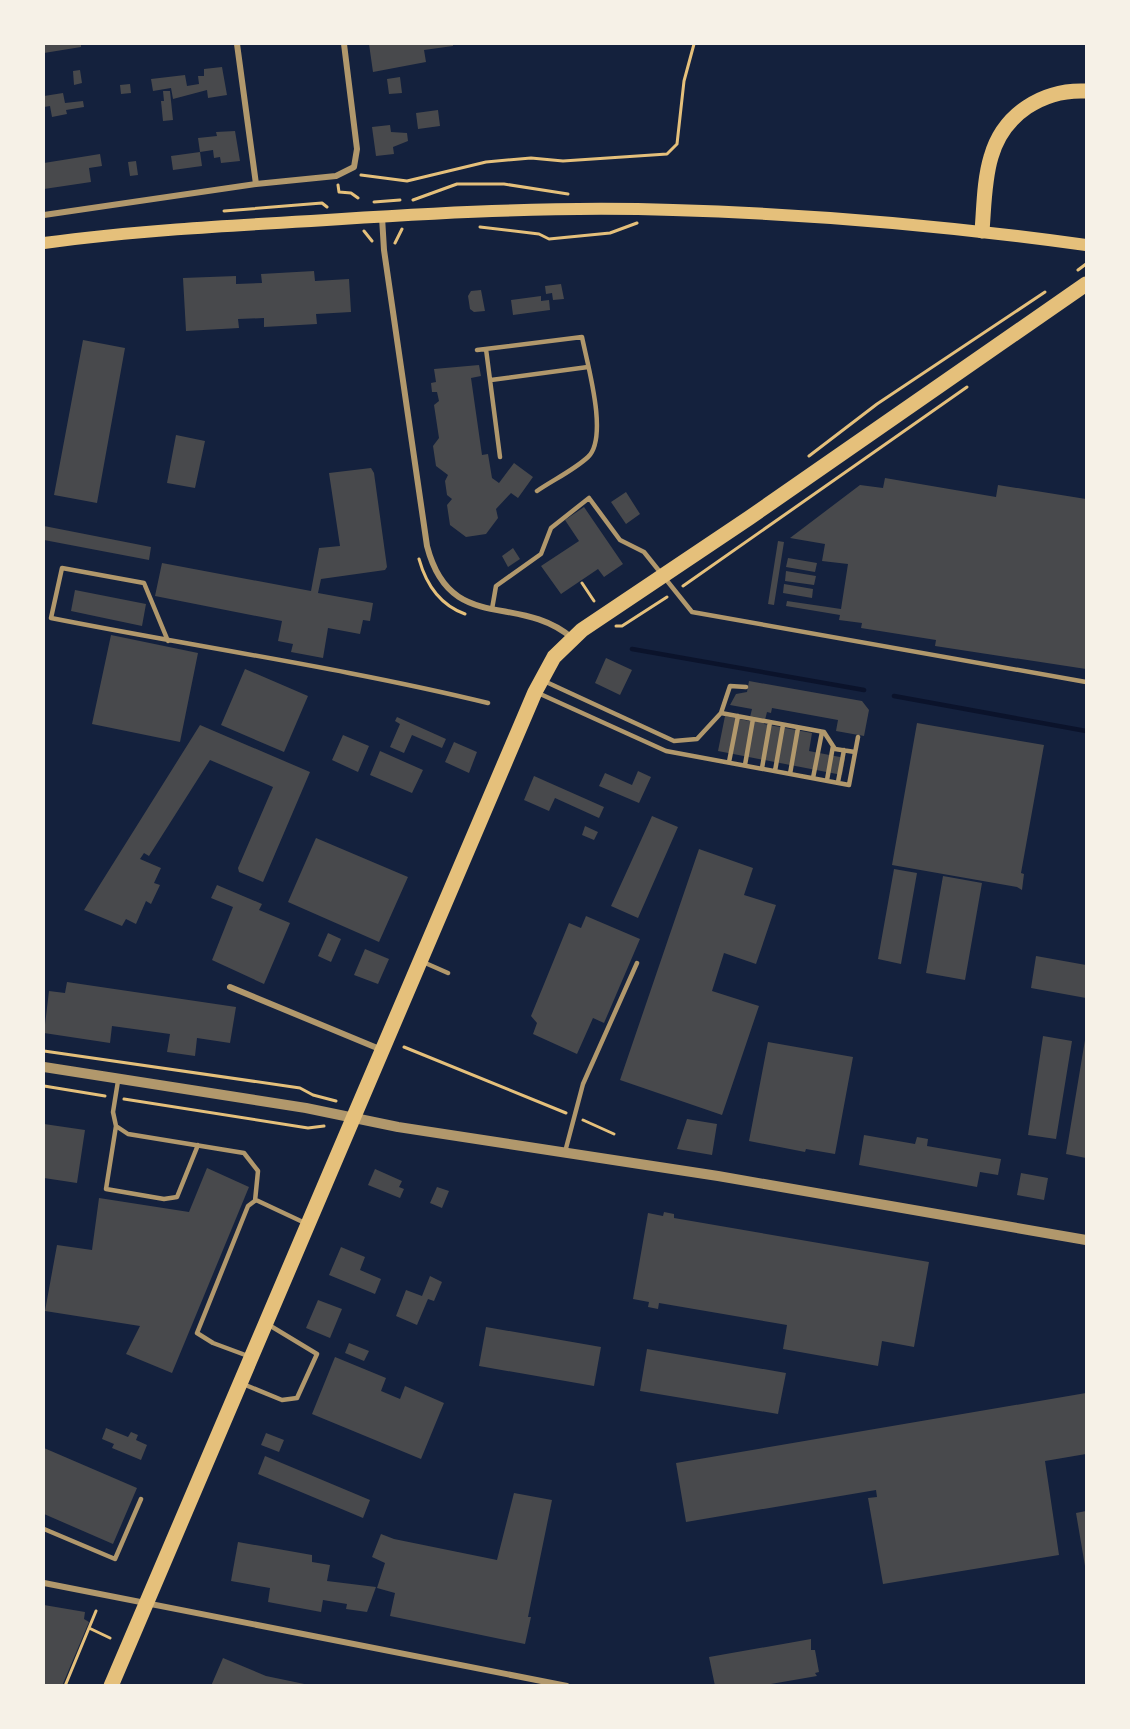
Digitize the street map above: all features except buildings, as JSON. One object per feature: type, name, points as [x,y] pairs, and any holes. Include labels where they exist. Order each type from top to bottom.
[{"type":"main road","points":[[982,231],[991,157],[1003,130],[1017,114],[1042,98],[1061,92],[1086,91]]},
{"type":"main road","points":[[44,243],[184,228],[381,217],[675,210],[820,216],[982,231],[1086,245]]},
{"type":"main road","points":[[111,1686],[538,686],[554,657],[577,634],[1086,284]]},
{"type":"street","points":[[237,44],[256,184]]},
{"type":"street","points":[[44,215],[256,184],[336,177],[354,167],[357,149],[344,44]]},
{"type":"street","points":[[381,217],[430,558],[449,592],[471,604],[543,620],[577,634]]},
{"type":"street","points":[[230,987],[382,1050]]},
{"type":"street","points":[[44,1067],[718,1176],[1086,1240]]},
{"type":"street","points":[[44,1583],[567,1686]]},
{"type":"lane","points":[[477,350],[582,337],[597,418],[597,435],[590,456],[537,491]]},
{"type":"lane","points":[[486,349],[500,457]]},
{"type":"lane","points":[[490,380],[588,367]]},
{"type":"lane","points":[[492,609],[496,586],[541,554],[551,528],[589,498],[620,540],[644,552],[692,612],[1086,682]]},
{"type":"lane","points":[[168,641],[144,583],[62,568],[51,618],[168,641],[246,653],[488,703]]},
{"type":"lane","points":[[538,686],[565,692],[674,741],[697,739],[721,713],[730,686],[746,687]]},
{"type":"lane","points":[[538,686],[666,751],[849,784],[858,737]]},
{"type":"lane","points":[[721,713],[822,732],[833,746],[855,752]]},
{"type":"lane","points":[[729,762],[738,716]]},
{"type":"lane","points":[[745,765],[753,719]]},
{"type":"lane","points":[[762,768],[770,722]]},
{"type":"lane","points":[[775,771],[783,725]]},
{"type":"lane","points":[[790,774],[798,728]]},
{"type":"lane","points":[[813,778],[822,732]]},
{"type":"lane","points":[[827,780],[833,746]]},
{"type":"lane","points":[[838,782],[844,750]]},
{"type":"lane","points":[[421,961],[448,973]]},
{"type":"lane","points":[[565,1152],[583,1084],[637,963]]},
{"type":"lane","points":[[118,1079],[113,1112],[117,1126],[106,1190],[164,1199],[177,1197],[198,1145]]},
{"type":"lane","points":[[117,1126],[128,1134],[244,1153],[258,1171],[255,1201],[248,1206],[197,1334],[213,1343],[251,1357]]},
{"type":"lane","points":[[255,1201],[308,1224]]},
{"type":"lane","points":[[240,1383],[282,1400],[297,1398],[317,1354],[266,1323]]},
{"type":"lane","points":[[44,1528],[115,1560],[141,1498]]},
{"type":"path","points":[[358,198],[351,192],[339,192],[336,177],[363,175],[407,181],[486,162],[531,158],[563,161],[667,154],[677,144],[684,81],[694,44]]},
{"type":"path","points":[[476,226],[539,234],[549,239],[610,233],[640,222]]},
{"type":"path","points":[[395,249],[395,243],[402,229]]},
{"type":"path","points":[[364,231],[370,236],[375,250]]},
{"type":"path","points":[[1077,270],[1086,264]]},
{"type":"path","points":[[804,460],[877,404],[1047,290]]},
{"type":"path","points":[[622,626],[972,384]]},
{"type":"path","points":[[582,583],[594,601]]},
{"type":"path","points":[[404,1047],[614,1134]]},
{"type":"path","points":[[44,1051],[300,1088],[313,1095],[333,1098],[353,1118]]},
{"type":"path","points":[[44,1086],[308,1128]]},
{"type":"path","points":[[64,1686],[96,1611]]},
{"type":"path","points":[[89,1628],[110,1638]]},
{"type":"waterway","points":[[632,649],[864,690]]},
{"type":"waterway","points":[[894,696],[1086,731]]}]
